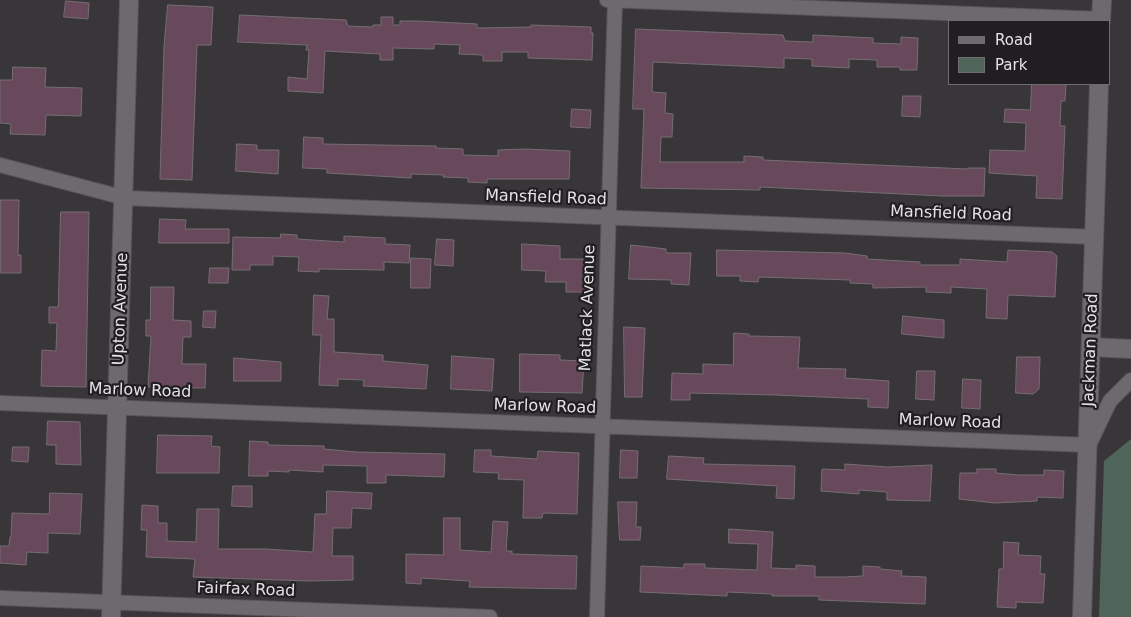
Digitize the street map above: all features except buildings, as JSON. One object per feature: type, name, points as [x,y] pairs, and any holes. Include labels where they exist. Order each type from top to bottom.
[{"type":"street","name":"Upton Avenue","points":[[112,610],[129,0]]},
{"type":"street","points":[[606,0],[1101,20],[1102,0]]},
{"type":"street","name":"Matlack Avenue","points":[[597,617],[615,0]]},
{"type":"street","name":"Jackman Road","points":[[1082,617],[1099,85]]},
{"type":"street","name":"Mansfield Road","points":[[0,165],[124,198],[1095,237]]},
{"type":"street","points":[[1092,348],[1131,349]]},
{"type":"street","points":[[1088,445],[1110,401],[1122,386],[1131,380]]},
{"type":"street","name":"Marlow Road","points":[[0,403],[1088,445]]},
{"type":"street","name":"Fairfax Road","points":[[0,598],[112,610],[490,617]]},
{"type":"green space","points":[[1131,439],[1131,617],[1099,617],[1104,461]]}]
